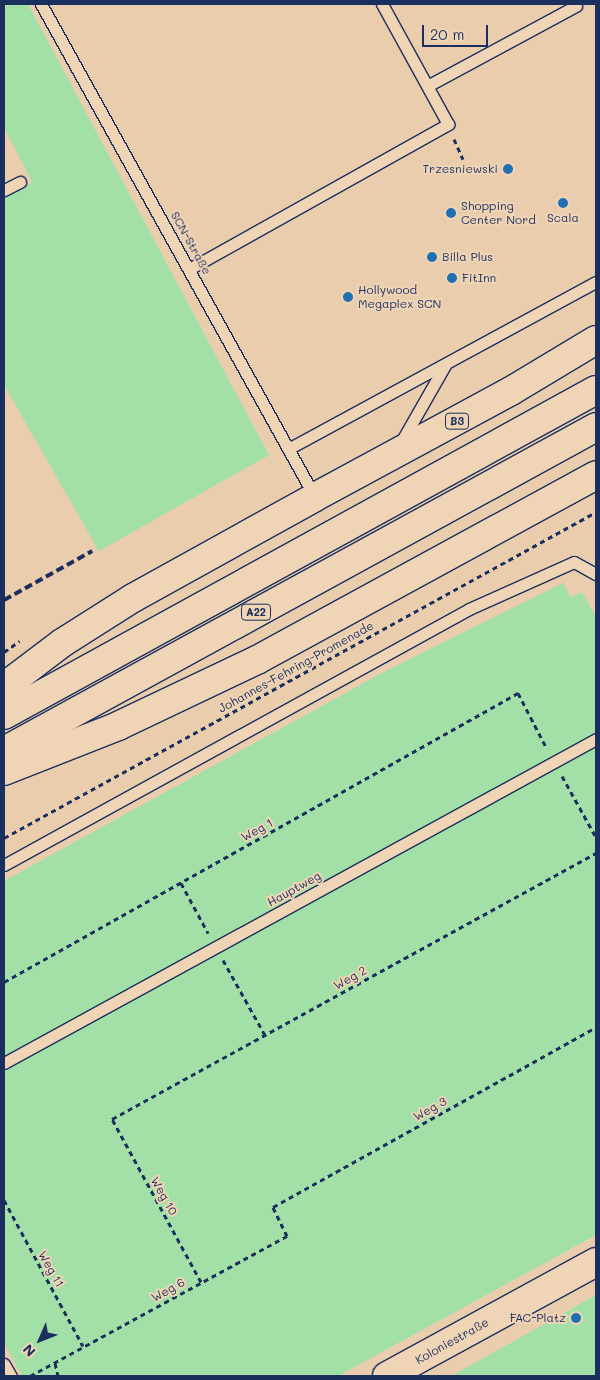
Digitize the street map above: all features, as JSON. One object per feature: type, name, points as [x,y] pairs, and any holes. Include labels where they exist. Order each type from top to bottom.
[{"type":"main road","name":"B3","points":[[315,498],[511,392],[596,340]]},
{"type":"main road","name":"A22","points":[[4,715],[493,444],[596,390]]},
{"type":"main road","name":"A22","points":[[4,751],[508,473],[596,427]]},
{"type":"main road","points":[[4,771],[118,726],[257,660],[596,475]]},
{"type":"main road","points":[[4,687],[62,643],[133,598],[315,498]]},
{"type":"main road","name":"Koloniestraße","points":[[387,1376],[596,1262]]},
{"type":"lane","name":"SCN-Straße","points":[[41,4],[315,498]]},
{"type":"lane","points":[[189,269],[448,124],[429,85],[382,4]]},
{"type":"lane","points":[[429,85],[576,6]]},
{"type":"lane","points":[[4,190],[20,182]]},
{"type":"lane","points":[[288,449],[596,282]]},
{"type":"lane","points":[[394,455],[445,365]]},
{"type":"lane","points":[[4,865],[469,609],[574,562],[596,574]]},
{"type":"lane","name":"Hauptweg","points":[[4,1062],[596,739]]},
{"type":"lane","points":[[4,1364],[11,1376]]},
{"type":"path","points":[[448,124],[463,159]]},
{"type":"path","name":"Johannes-Fehring-Promenade","points":[[4,838],[596,512]]},
{"type":"path","name":"Weg 1","points":[[4,982],[518,693]]},
{"type":"path","name":"Weg 2","points":[[112,1119],[596,853]]},
{"type":"path","name":"Weg 3","points":[[273,1207],[596,1026]]},
{"type":"path","name":"Weg 10","points":[[112,1119],[201,1282]]},
{"type":"path","name":"Weg 11","points":[[4,1200],[84,1346]]},
{"type":"path","name":"Weg 6","points":[[30,1376],[287,1236],[273,1207]]},
{"type":"path","points":[[55,1363],[58,1376]]},
{"type":"green space","points":[[10,4],[28,4],[269,455],[99,551],[4,385],[4,199],[32,182],[4,127],[4,7]]},
{"type":"green space","points":[[563,583],[571,597],[582,592],[596,617],[596,1235],[338,1376],[22,1376],[4,1343],[4,881],[380,674]]},
{"type":"green space","name":"FAC-Platz","points":[[596,1295],[596,1376],[451,1376],[516,1340]]},
{"type":"railway","points":[[4,600],[92,551]]},
{"type":"place","name":"Trzesniewski","points":[[508,169]]},
{"type":"place","name":"Scala","points":[[563,203]]},
{"type":"place","name":"Shopping Center Nord","points":[[451,213]]},
{"type":"place","name":"Billa Plus","points":[[432,257]]},
{"type":"place","name":"FitInn","points":[[452,278]]},
{"type":"place","name":"Hollywood Megaplex SCN","points":[[348,297]]},
{"type":"place","name":"FAC-Platz","points":[[576,1318]]}]
